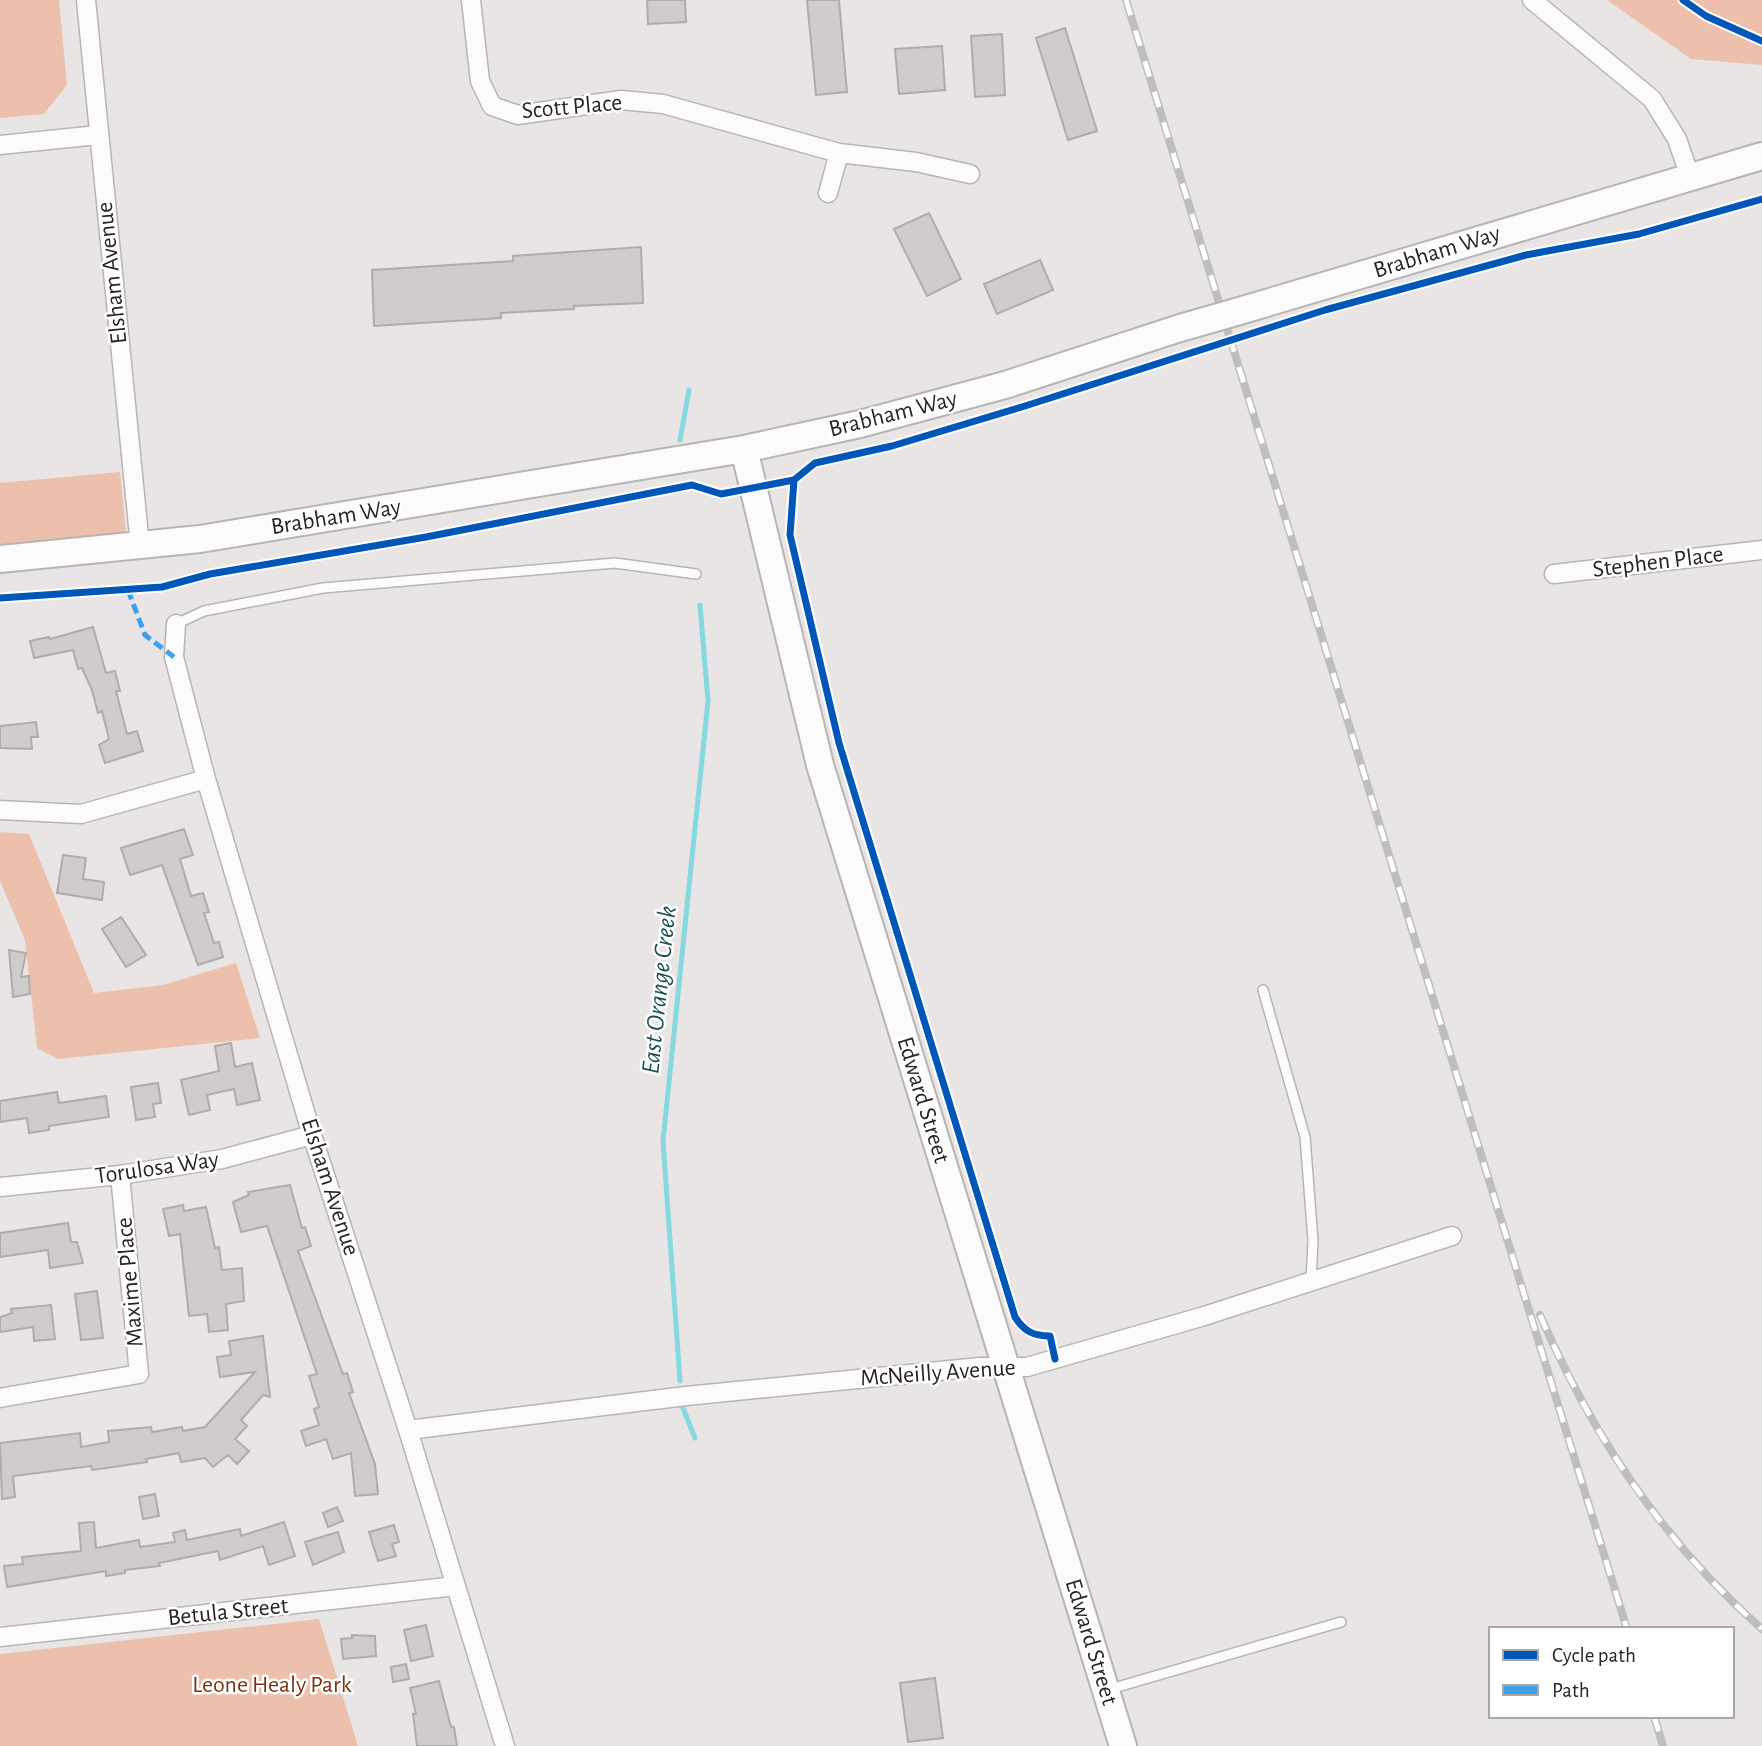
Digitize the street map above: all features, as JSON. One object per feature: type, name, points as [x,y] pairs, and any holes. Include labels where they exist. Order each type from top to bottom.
[{"type":"main road","name":"Brabham Way","points":[[0,559],[200,539],[744,449],[860,424],[1005,385],[1180,328],[1762,156]]},
{"type":"main road","name":"Edward Street","points":[[744,449],[820,765],[1123,1746]]},
{"type":"street","name":"Elsham Avenue","points":[[86,0],[140,546]]},
{"type":"street","name":"Scott Place","points":[[471,0],[480,81],[492,106],[518,115],[621,100],[663,104],[839,153],[916,162],[970,174]]},
{"type":"street","points":[[1532,0],[1652,99],[1677,139],[1690,177]]},
{"type":"street","points":[[0,145],[98,135]]},
{"type":"street","points":[[828,193],[839,153]]},
{"type":"street","name":"Stephen Place","points":[[1554,574],[1762,550]]},
{"type":"street","name":"Elsham Avenue","points":[[176,624],[174,657],[206,779],[312,1135],[408,1430],[505,1746]]},
{"type":"street","points":[[0,810],[80,814],[206,779]]},
{"type":"street","name":"Torulosa Way","points":[[0,1188],[120,1175],[222,1159],[312,1135]]},
{"type":"street","name":"Maxime Place","points":[[0,1398],[139,1374],[120,1175]]},
{"type":"street","name":"McNeilly Avenue","points":[[408,1430],[686,1396],[1037,1364],[1201,1317],[1452,1236]]},
{"type":"street","name":"Betula Street","points":[[0,1637],[456,1586]]},
{"type":"lane","points":[[176,624],[204,611],[323,588],[615,564],[696,574]]},
{"type":"lane","points":[[1263,990],[1305,1137],[1313,1240],[1311,1282]]},
{"type":"lane","points":[[1105,1690],[1341,1622]]},
{"type":"green space","points":[[0,0],[59,0],[67,85],[44,114],[0,118]]},
{"type":"green space","points":[[1607,0],[1762,0],[1762,65],[1691,59]]},
{"type":"green space","points":[[120,472],[126,534],[0,547],[0,483]]},
{"type":"green space","points":[[0,832],[29,834],[94,993],[163,985],[236,963],[260,1038],[58,1059],[37,1048],[25,940],[0,881]]},
{"type":"green space","name":"Leone Healy Park","points":[[319,1619],[358,1746],[0,1746],[0,1654]]},
{"type":"building","points":[[647,0],[685,0],[686,22],[648,24]]},
{"type":"building","points":[[807,0],[839,0],[847,92],[816,95]]},
{"type":"building","points":[[1065,28],[1097,131],[1068,140],[1036,38]]},
{"type":"building","points":[[1002,34],[1005,95],[975,97],[971,36]]},
{"type":"building","points":[[942,46],[945,90],[899,94],[895,49]]},
{"type":"building","points":[[929,213],[961,279],[927,296],[894,229]]},
{"type":"building","points":[[641,247],[643,303],[574,306],[574,309],[501,313],[501,318],[374,326],[372,270],[513,261],[513,256]]},
{"type":"building","points":[[1040,260],[1053,290],[997,314],[984,284]]},
{"type":"building","points":[[93,627],[106,673],[115,671],[120,691],[116,691],[127,734],[137,731],[143,751],[105,763],[99,745],[109,739],[102,711],[98,713],[92,690],[82,668],[78,669],[73,650],[34,658],[30,641],[50,639]]},
{"type":"building","points":[[36,722],[38,737],[31,737],[32,749],[0,748],[0,726]]},
{"type":"building","points":[[184,829],[193,855],[180,859],[191,896],[203,893],[209,912],[204,913],[214,943],[219,942],[223,957],[198,965],[162,865],[130,875],[121,848]]},
{"type":"building","points":[[63,855],[86,858],[83,879],[104,882],[102,900],[57,893]]},
{"type":"building","points":[[121,917],[146,955],[126,967],[102,929]]},
{"type":"building","points":[[9,950],[26,953],[21,977],[29,976],[30,994],[13,997]]},
{"type":"building","points":[[231,1043],[235,1067],[252,1063],[260,1100],[237,1105],[234,1089],[207,1095],[210,1110],[189,1115],[181,1080],[219,1071],[215,1046]]},
{"type":"building","points":[[158,1083],[161,1103],[153,1104],[155,1117],[136,1120],[131,1087]]},
{"type":"building","points":[[57,1092],[59,1103],[106,1096],[109,1117],[49,1126],[49,1130],[29,1133],[27,1118],[0,1122],[0,1101]]},
{"type":"building","points":[[290,1185],[302,1228],[305,1227],[311,1246],[298,1251],[343,1374],[347,1373],[353,1392],[349,1393],[375,1464],[378,1494],[355,1496],[351,1453],[333,1459],[326,1439],[306,1446],[301,1431],[319,1425],[314,1409],[319,1407],[309,1376],[317,1374],[267,1226],[241,1232],[233,1202],[249,1195],[248,1192]]},
{"type":"building","points":[[183,1205],[184,1211],[206,1207],[215,1248],[219,1247],[222,1270],[242,1268],[244,1301],[226,1304],[228,1330],[209,1332],[207,1314],[189,1316],[180,1234],[169,1236],[163,1209]]},
{"type":"building","points":[[68,1223],[71,1242],[77,1242],[83,1263],[50,1268],[48,1250],[0,1257],[0,1233]]},
{"type":"building","points":[[97,1291],[103,1338],[81,1340],[75,1294]]},
{"type":"building","points":[[51,1305],[55,1339],[34,1341],[33,1327],[0,1332],[0,1317],[12,1313],[11,1309]]},
{"type":"building","points":[[263,1336],[270,1397],[263,1395],[241,1420],[247,1426],[235,1439],[249,1451],[237,1464],[228,1455],[213,1467],[205,1458],[181,1462],[179,1453],[146,1459],[147,1462],[92,1470],[91,1466],[13,1476],[15,1497],[2,1499],[0,1443],[80,1433],[81,1447],[109,1442],[108,1431],[151,1427],[152,1432],[182,1427],[183,1431],[205,1427],[255,1372],[220,1377],[217,1357],[231,1355],[229,1341]]},
{"type":"building","points":[[155,1494],[159,1516],[143,1519],[139,1497]]},
{"type":"building","points":[[337,1507],[343,1521],[328,1527],[323,1513]]},
{"type":"building","points":[[94,1522],[96,1548],[139,1540],[140,1547],[175,1542],[173,1533],[185,1530],[187,1540],[240,1529],[241,1536],[284,1522],[295,1556],[269,1565],[263,1546],[220,1560],[218,1551],[159,1563],[160,1566],[125,1570],[125,1573],[106,1576],[106,1571],[7,1587],[4,1566],[23,1564],[22,1557],[81,1551],[79,1523]]},
{"type":"building","points":[[394,1525],[399,1542],[392,1544],[396,1556],[378,1561],[369,1532]]},
{"type":"building","points":[[338,1532],[344,1552],[313,1565],[305,1542]]},
{"type":"building","points":[[426,1625],[433,1656],[411,1661],[404,1630]]},
{"type":"building","points":[[352,1635],[375,1636],[376,1656],[343,1659],[341,1639],[352,1638]]},
{"type":"building","points":[[406,1664],[409,1679],[393,1682],[391,1667]]},
{"type":"building","points":[[935,1678],[943,1738],[908,1742],[900,1683]]},
{"type":"building","points":[[439,1681],[451,1727],[454,1727],[457,1746],[417,1746],[413,1714],[416,1714],[410,1688]]},
{"type":"waterway","name":"East Orange Creek","points":[[680,440],[689,390]]},
{"type":"waterway","name":"East Orange Creek","points":[[680,1381],[663,1141],[708,701],[700,605]]},
{"type":"waterway","name":"East Orange Creek","points":[[683,1408],[695,1438]]},
{"type":"railway","points":[[1126,0],[1626,1627]]},
{"type":"railway","points":[[1540,1315],[1583,1402],[1633,1484],[1693,1560],[1762,1629]]},
{"type":"railway","points":[[1655,1718],[1663,1746]]},
{"type":"marked path","points":[[128,590],[145,635],[174,657]]},
{"type":"cycle path","points":[[1683,0],[1706,16],[1762,41]]},
{"type":"cycle path","points":[[1055,1359],[1050,1336],[1030,1332],[1015,1317],[839,743],[790,535],[794,480],[815,463],[892,446],[1325,310],[1526,255],[1639,234],[1762,199]]},
{"type":"cycle path","points":[[0,598],[162,587],[210,574],[426,537],[692,485],[721,494],[794,480]]}]
